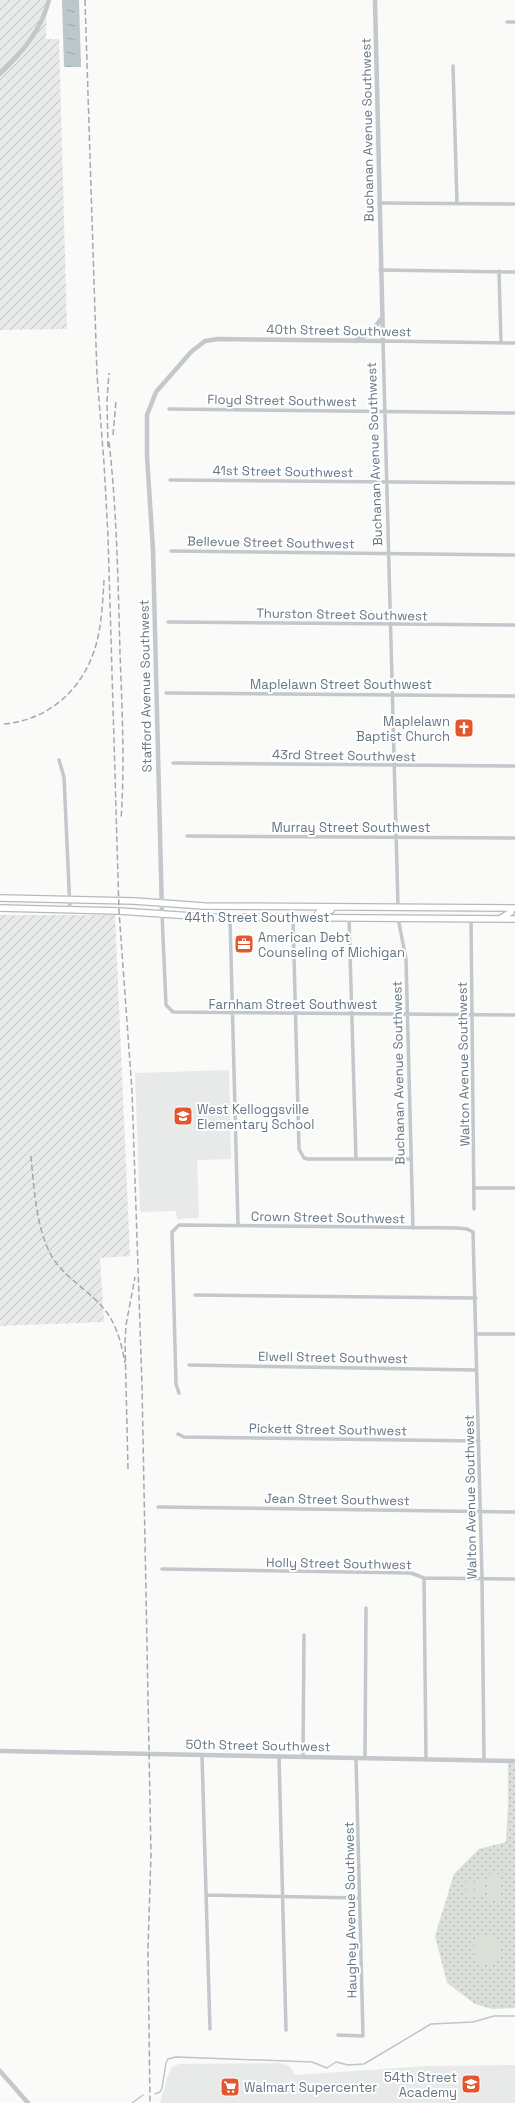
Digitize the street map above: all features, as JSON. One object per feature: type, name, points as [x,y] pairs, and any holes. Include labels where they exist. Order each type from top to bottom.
[{"type":"main road","name":"44th Street Southwest","points":[[0,898],[69,899],[204,906],[514,908]]},
{"type":"main road","points":[[316,917],[319,912],[341,907]]},
{"type":"main road","name":"44th Street Southwest","points":[[0,908],[230,917],[515,919]]},
{"type":"main road","points":[[499,919],[508,915],[514,908]]},
{"type":"street","points":[[0,74],[27,46],[34,36],[46,11],[49,0]]},
{"type":"street","name":"Buchanan Avenue Southwest","points":[[375,0],[380,270],[398,908]]},
{"type":"street","points":[[507,22],[515,22]]},
{"type":"street","points":[[453,66],[457,203]]},
{"type":"street","points":[[379,203],[515,204]]},
{"type":"street","points":[[380,270],[515,272]]},
{"type":"street","points":[[499,271],[501,343]]},
{"type":"street","points":[[354,341],[370,333],[382,318]]},
{"type":"street","name":"40th Street Southwest","points":[[175,371],[195,348],[211,339],[515,343]]},
{"type":"street","name":"Stafford Avenue Southwest","points":[[168,1009],[166,1005],[162,914],[154,550],[146,425],[153,399],[175,371]]},
{"type":"street","name":"Floyd Street Southwest","points":[[169,409],[515,413]]},
{"type":"street","name":"41st Street Southwest","points":[[170,480],[515,483]]},
{"type":"street","name":"Bellevue Street Southwest","points":[[171,551],[515,554]]},
{"type":"street","name":"Thurston Street Southwest","points":[[168,622],[515,625]]},
{"type":"street","name":"Maplelawn Street Southwest","points":[[166,693],[515,696]]},
{"type":"street","points":[[59,760],[64,777],[70,910]]},
{"type":"street","name":"43rd Street Southwest","points":[[173,763],[515,766]]},
{"type":"street","name":"Murray Street Southwest","points":[[188,836],[515,838]]},
{"type":"street","points":[[230,917],[231,1014],[238,1226]]},
{"type":"street","points":[[349,917],[356,1159]]},
{"type":"street","points":[[293,918],[299,1142],[302,1155],[308,1159],[411,1159]]},
{"type":"street","name":"Buchanan Avenue Southwest","points":[[398,918],[406,959],[406,1015],[412,1228]]},
{"type":"street","name":"Walton Avenue Southwest","points":[[471,919],[474,1209]]},
{"type":"street","name":"Farnham Street Southwest","points":[[168,1009],[173,1012],[183,1013],[231,1014],[515,1015]]},
{"type":"street","points":[[474,1188],[515,1188]]},
{"type":"street","name":"Crown Street Southwest","points":[[179,1393],[176,1384],[172,1232],[179,1225],[464,1228],[470,1230],[474,1234]]},
{"type":"street","name":"Walton Avenue Southwest","points":[[474,1234],[482,1578],[484,1760]]},
{"type":"street","points":[[195,1295],[476,1298]]},
{"type":"street","points":[[476,1334],[515,1334]]},
{"type":"street","name":"Elwell Street Southwest","points":[[189,1365],[476,1370]]},
{"type":"street","name":"Pickett Street Southwest","points":[[178,1434],[184,1437],[479,1441]]},
{"type":"street","name":"Jean Street Southwest","points":[[158,1507],[515,1512]]},
{"type":"street","name":"Holly Street Southwest","points":[[162,1569],[411,1573],[424,1578],[515,1579]]},
{"type":"street","points":[[424,1578],[426,1759]]},
{"type":"street","points":[[365,1758],[366,1608]]},
{"type":"street","points":[[303,1756],[304,1634]]},
{"type":"street","name":"50th Street Southwest","points":[[0,1751],[515,1761]]},
{"type":"street","points":[[202,1755],[210,2029]]},
{"type":"street","points":[[279,1756],[286,2030]]},
{"type":"street","name":"Haughey Avenue Southwest","points":[[338,2035],[363,2036],[356,1758]]},
{"type":"street","points":[[206,1895],[359,1898]]},
{"type":"street","points":[[0,2071],[28,2103]]},
{"type":"shaded area","points":[[0,0],[47,0],[46,39],[59,39],[67,329],[0,330]]},
{"type":"shaded area","points":[[0,915],[115,915],[130,1256],[100,1258],[104,1322],[0,1326]]},
{"type":"shaded area","name":"West Kelloggsville Elementary School","points":[[229,1070],[231,1159],[197,1160],[199,1218],[177,1219],[176,1211],[140,1212],[135,1073]]},
{"type":"shaded area","points":[[508,1761],[515,1761],[515,2008],[492,2009],[475,2004],[447,1983],[435,1936],[454,1874],[479,1849],[506,1842]]},
{"type":"shaded area","points":[[487,1874],[499,1874],[499,1900],[488,1900]]},
{"type":"shaded area","points":[[466,1879],[474,1879],[474,1895],[466,1895]]},
{"type":"shaded area","points":[[476,1879],[484,1879],[484,1895],[476,1895]]},
{"type":"shaded area","points":[[477,1936],[496,1937],[499,1940],[499,1959],[492,1963],[486,1964],[481,1963],[478,1960],[475,1956],[474,1950]]},
{"type":"shaded area","points":[[280,2063],[290,2066],[295,2075],[427,2066],[515,2065],[515,2103],[160,2103],[167,2078],[172,2067],[179,2064]]},
{"type":"water","points":[[62,0],[79,0],[81,67],[64,67]]},
{"type":"waterway","points":[[155,2094],[160,2092],[162,2088],[168,2059],[176,2057],[312,2062],[327,2068],[336,2062],[348,2065],[364,2064],[431,2024],[473,2022],[494,2016],[515,2016]]},
{"type":"waterway","points":[[132,2103],[143,2095]]},
{"type":"railway","points":[[85,0],[97,375],[108,536],[119,911],[132,1091],[142,1385],[151,1854],[148,1949],[150,2103]]},
{"type":"railway","points":[[108,447],[107,401],[109,373]]},
{"type":"railway","points":[[113,435],[116,401]]},
{"type":"railway","points":[[109,442],[114,495],[118,573],[123,736],[121,819]]},
{"type":"railway","points":[[4,724],[22,721],[39,715],[54,706],[67,695],[78,682],[88,667],[99,632],[104,580]]},
{"type":"railway","points":[[31,1156],[39,1221],[47,1246],[52,1257],[65,1273],[97,1301],[110,1317],[123,1351],[125,1363]]},
{"type":"railway","points":[[128,1469],[125,1342],[126,1325],[135,1277]]},
{"type":"place","name":"Maplelawn Baptist Church","points":[[464,728]]},
{"type":"place","name":"American Debt Counseling of Michigan","points":[[244,944]]},
{"type":"place","name":"West Kelloggsville Elementary School","points":[[183,1116]]},
{"type":"place","name":"54th Street Academy","points":[[471,2084]]},
{"type":"place","name":"Walmart Supercenter","points":[[230,2087]]}]
